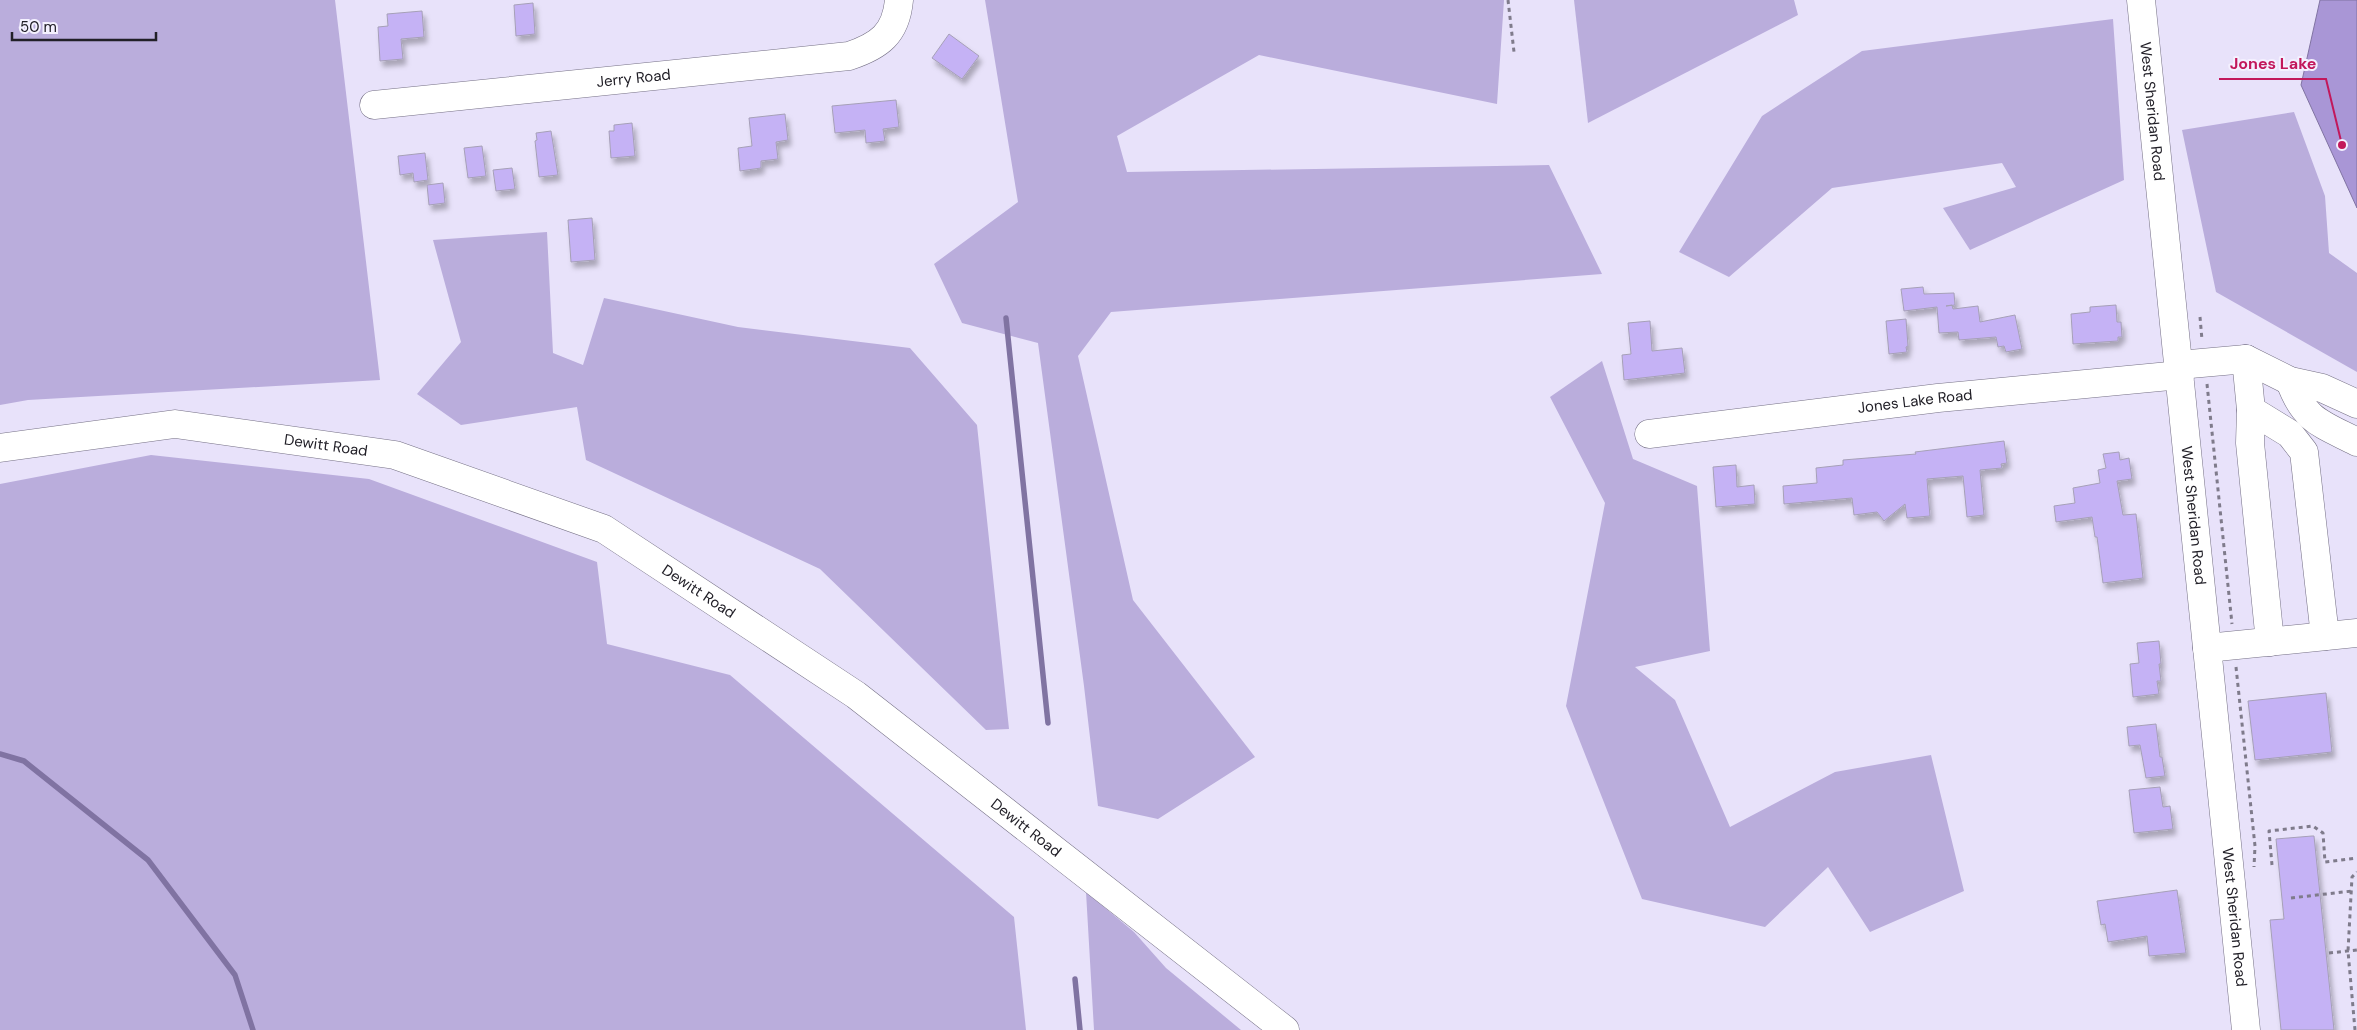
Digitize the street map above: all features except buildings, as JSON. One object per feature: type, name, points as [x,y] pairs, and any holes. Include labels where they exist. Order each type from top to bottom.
[{"type":"street","name":"Jerry Road","points":[[374,106],[849,56],[870,49],[887,35],[897,18],[898,0]]},
{"type":"street","name":"West Sheridan Road","points":[[2141,0],[2246,1030]]},
{"type":"street","name":"Jones Lake Road","points":[[1649,434],[2180,370],[2246,359]]},
{"type":"street","points":[[2246,359],[2290,381],[2322,388],[2357,404]]},
{"type":"street","points":[[2246,359],[2251,410],[2250,443],[2270,642]]},
{"type":"street","points":[[2290,381],[2300,404],[2315,421],[2357,442]]},
{"type":"street","points":[[2251,410],[2290,434],[2304,452],[2325,636]]},
{"type":"street","name":"Dewitt Road","points":[[0,448],[175,424],[395,455],[604,529],[856,694],[1285,1030]]},
{"type":"street","points":[[2207,648],[2357,633]]},
{"type":"path","points":[[1508,0],[1514,52]]},
{"type":"path","points":[[2272,865],[2268,831],[2314,826],[2323,833],[2325,862],[2357,858]]},
{"type":"path","points":[[2354,1030],[2348,951],[2352,877],[2357,872]]},
{"type":"path","points":[[2291,898],[2352,891]]},
{"type":"path","points":[[2329,953],[2357,950]]},
{"type":"shaded area","points":[[0,0],[335,0],[380,380],[28,400],[0,405]]},
{"type":"shaded area","points":[[985,0],[1504,0],[1497,104],[1259,55],[1117,136],[1127,172],[1549,165],[1602,274],[1111,312],[1078,356],[1133,600],[1255,757],[1158,819],[1098,806],[1084,686],[1038,343],[962,323],[934,264],[1018,202]]},
{"type":"shaded area","points":[[1574,0],[1794,0],[1798,15],[1588,123]]},
{"type":"shaded area","points":[[2320,0],[2357,0],[2357,208],[2301,85]]},
{"type":"shaded area","points":[[2113,19],[2124,180],[1970,250],[1943,208],[2016,187],[2002,163],[1832,188],[1729,277],[1679,252],[1762,116],[1862,51]]},
{"type":"shaded area","points":[[2294,112],[2325,196],[2329,253],[2357,273],[2357,372],[2216,292],[2182,130]]},
{"type":"shaded area","points":[[547,232],[553,353],[583,365],[604,298],[738,327],[910,348],[977,425],[1009,729],[986,730],[820,569],[586,460],[577,407],[461,425],[417,394],[461,342],[433,240]]},
{"type":"shaded area","points":[[1602,361],[1633,459],[1697,486],[1710,651],[1635,667],[1675,700],[1730,827],[1835,772],[1931,755],[1964,891],[1870,932],[1828,867],[1765,927],[1642,899],[1566,706],[1605,503],[1550,397]]},
{"type":"shaded area","points":[[151,455],[369,479],[597,562],[607,644],[730,675],[1014,917],[1026,1030],[0,1030],[0,484]]},
{"type":"shaded area","points":[[1086,892],[1134,932],[1166,968],[1241,1030],[1094,1030]]},
{"type":"waterway","points":[[1006,318],[1048,723]]},
{"type":"waterway","points":[[0,754],[24,761],[148,860],[235,975],[253,1030]]},
{"type":"waterway","points":[[1075,979],[1080,1030]]},
{"type":"place","name":"Jones Lake","points":[[2342,145]]}]
